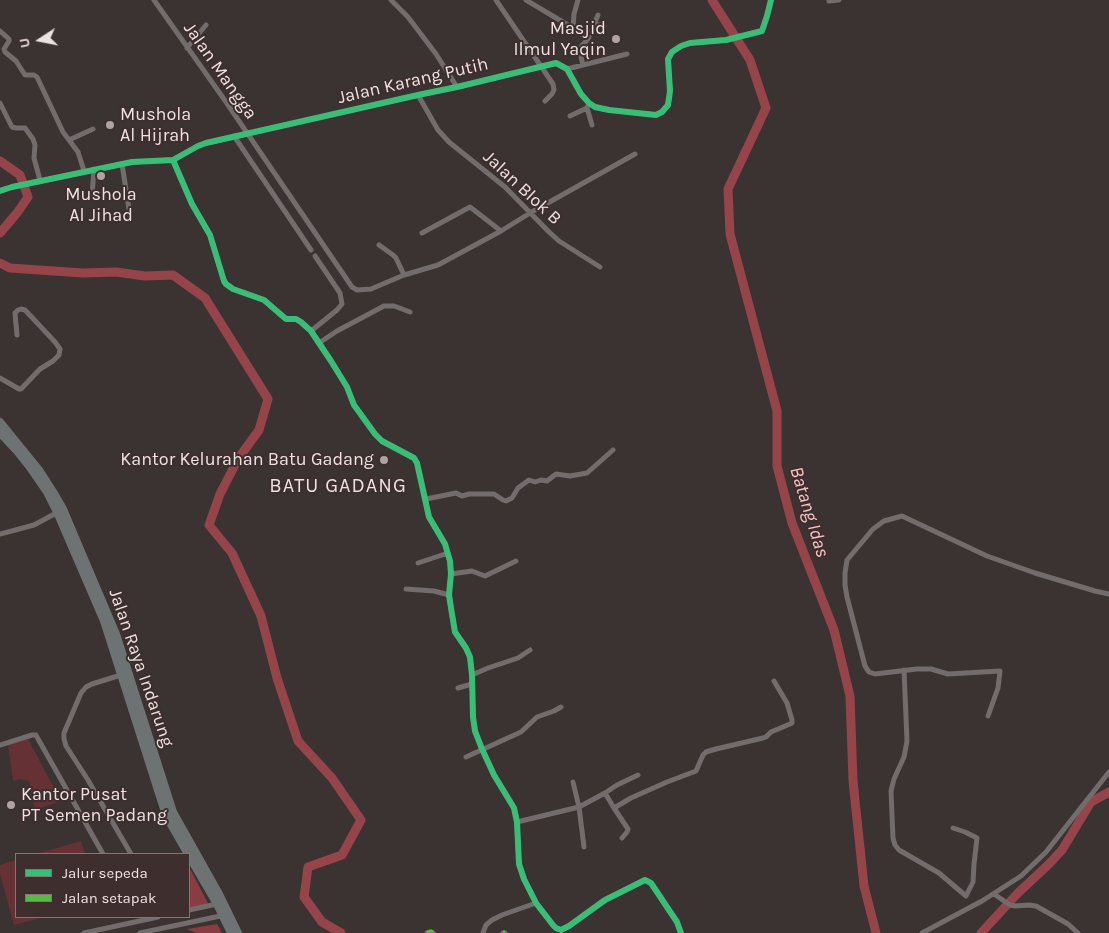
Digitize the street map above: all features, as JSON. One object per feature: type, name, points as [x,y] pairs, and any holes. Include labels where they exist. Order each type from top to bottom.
[{"type":"highway","name":"Jalan Raya Indarung","points":[[0,422],[39,470],[55,495],[104,621],[121,675],[174,812],[221,904],[231,933]]},
{"type":"highway","name":"Jalan Raya Indarung","points":[[0,433],[18,451],[60,511],[109,616],[150,752],[164,809],[187,853]]},
{"type":"highway","name":"Jalan Raya Indarung","points":[[190,858],[221,904]]},
{"type":"highway","name":"Jalan Raya Indarung","points":[[226,915],[238,933]]},
{"type":"street","name":"Jalan Mangga","points":[[154,0],[355,289],[361,291],[371,289],[404,275]]},
{"type":"street","points":[[391,0],[408,17],[436,54],[457,87]]},
{"type":"street","points":[[496,0],[554,87],[552,94],[545,101]]},
{"type":"street","points":[[526,0],[588,39]]},
{"type":"street","points":[[573,28],[578,0]]},
{"type":"street","points":[[570,116],[588,105],[609,110],[656,115],[662,112],[668,105],[670,91],[668,59],[672,52],[690,43],[743,36],[762,31],[771,0]]},
{"type":"street","points":[[829,1],[839,0]]},
{"type":"street","points":[[583,65],[579,50],[588,39],[598,15]]},
{"type":"street","points":[[595,24],[604,26]]},
{"type":"street","points":[[187,48],[206,25]]},
{"type":"street","points":[[0,31],[9,40],[4,48],[5,52],[18,63],[26,75],[37,77],[63,132],[78,152],[84,171]]},
{"type":"street","points":[[592,125],[588,105],[567,69],[627,54]]},
{"type":"street","name":"Jalan Karang Putih","points":[[0,192],[12,187],[94,169],[145,161],[173,160],[198,146],[234,136],[418,94],[457,87],[540,66],[556,63],[567,69]]},
{"type":"street","name":"Jalan Blok B","points":[[418,94],[442,135],[449,142],[505,186],[559,241],[600,267]]},
{"type":"street","points":[[0,103],[12,127],[25,128],[33,139],[35,145],[34,158],[39,181]]},
{"type":"street","points":[[69,140],[93,129]]},
{"type":"street","points":[[234,136],[311,250]]},
{"type":"street","points":[[379,246],[393,255],[404,275],[438,265],[635,154]]},
{"type":"street","points":[[173,160],[192,204],[210,235],[226,284],[233,289],[264,300],[286,319],[299,320],[311,331],[344,381],[354,405],[375,434],[382,441],[416,460],[431,521],[448,553],[451,567],[449,595],[453,625],[470,657],[474,724],[482,749],[498,782],[512,803],[517,822],[519,864],[536,904],[553,925],[562,930],[605,900],[645,880],[651,883],[678,922],[681,933]]},
{"type":"street","points":[[122,164],[129,209]]},
{"type":"street","points":[[92,196],[94,169]]},
{"type":"street","points":[[422,233],[470,208],[501,231]]},
{"type":"street","points":[[311,331],[342,304],[340,293],[315,256]]},
{"type":"street","points":[[319,343],[337,331],[384,306],[394,306],[410,312]]},
{"type":"street","points":[[0,378],[21,389],[40,369],[59,355],[60,349],[58,345],[25,310],[21,309],[15,313],[17,335]]},
{"type":"street","points":[[426,499],[456,492],[462,496],[467,494],[494,494],[503,500],[508,500],[512,498],[518,488],[529,480],[534,482],[547,481],[556,474],[570,476],[587,473],[613,450]]},
{"type":"street","points":[[0,534],[34,525],[60,511]]},
{"type":"street","points":[[988,716],[998,688],[1000,671],[948,674],[931,669],[875,674],[869,672],[865,666],[845,585],[844,573],[847,560],[873,529],[884,521],[902,516],[987,556],[1035,573],[1109,594]]},
{"type":"street","points":[[418,563],[448,553]]},
{"type":"street","points":[[451,574],[472,571],[485,576],[516,562]]},
{"type":"street","points":[[406,589],[434,591],[449,595]]},
{"type":"street","points":[[472,675],[518,658],[530,650]]},
{"type":"street","points":[[904,670],[907,741],[904,757],[891,791],[893,838],[899,850],[939,873],[966,896],[973,882],[977,838],[953,828]]},
{"type":"street","points":[[121,675],[86,687],[81,693],[64,736],[66,746],[130,853]]},
{"type":"street","points":[[614,808],[666,782],[696,771],[706,752],[766,737],[771,732],[792,723],[787,703],[774,681]]},
{"type":"street","points":[[458,688],[472,684]]},
{"type":"street","points":[[466,757],[521,732],[537,717],[561,707]]},
{"type":"street","points":[[0,745],[32,734],[38,737],[102,853]]},
{"type":"street","points":[[922,933],[966,910],[1022,876],[1046,852],[1109,772]]},
{"type":"street","points":[[517,822],[579,807],[638,775]]},
{"type":"street","points":[[572,782],[579,807],[584,847]]},
{"type":"street","points":[[605,793],[628,829],[622,838]]},
{"type":"street","points":[[994,894],[1008,904],[1036,906],[1068,924],[1078,933]]},
{"type":"street","points":[[190,910],[221,904]]},
{"type":"street","points":[[484,933],[486,925],[492,920],[536,904]]},
{"type":"street","points":[[140,933],[226,915]]},
{"type":"street","points":[[84,933],[109,930],[140,919]]},
{"type":"street","points":[[427,933],[433,933]]},
{"type":"shaded area","points":[[28,739],[61,801],[35,810],[29,781],[20,779],[13,781],[8,745]]},
{"type":"shaded area","points":[[81,841],[85,853],[39,853]]},
{"type":"shaded area","points":[[15,860],[15,918],[40,918],[14,925],[0,874],[0,865]]},
{"type":"shaded area","points":[[190,869],[210,907],[190,911]]},
{"type":"shaded area","points":[[217,924],[222,933],[196,933],[187,929]]},
{"type":"waterway","name":"Batang Idas","points":[[712,0],[750,60],[766,108],[728,189],[730,234],[777,411],[777,466],[792,523],[834,630],[850,696],[853,781],[864,886],[876,933]]},
{"type":"waterway","points":[[0,161],[20,175],[28,197],[0,233]]},
{"type":"waterway","points":[[0,263],[10,268],[83,273],[116,272],[145,276],[173,275],[205,298],[268,399],[259,430],[238,459],[220,494],[209,525],[232,553],[261,616],[277,678],[298,741],[332,778],[361,820],[342,855],[308,867],[304,897],[322,922],[341,933]]},
{"type":"waterway","points":[[981,933],[1062,850],[1091,802],[1109,792]]},
{"type":"marked path","points":[[427,933],[433,933]]},
{"type":"cycle path","points":[[0,191],[132,162],[173,160],[206,143],[556,63],[567,69],[581,94],[595,107],[656,115],[662,112],[668,105],[670,91],[668,59],[672,52],[690,43],[726,40],[762,31],[771,0]]},
{"type":"cycle path","points":[[173,160],[192,204],[210,235],[226,284],[233,289],[264,300],[286,319],[296,319],[311,331],[347,387],[354,405],[375,434],[382,441],[414,458],[417,463],[429,517],[445,544],[450,561],[449,595],[455,632],[470,657],[475,731],[494,775],[514,808],[517,822],[519,864],[536,903],[553,925],[561,930],[605,900],[645,880],[651,883],[677,922],[681,933]]},
{"type":"place","name":"Masjid Ilmul Yaqin","points":[[616,39]]},
{"type":"place","name":"Mushola Al Hijrah","points":[[110,125]]},
{"type":"place","name":"Mushola Al Jihad","points":[[101,176]]},
{"type":"place","name":"Kantor Kelurahan Batu Gadang","points":[[384,460]]},
{"type":"place","name":"Kantor Pusat PT Semen Padang","points":[[11,805]]},
{"type":"district","name":"BATU GADANG","points":[[338,486]]}]
